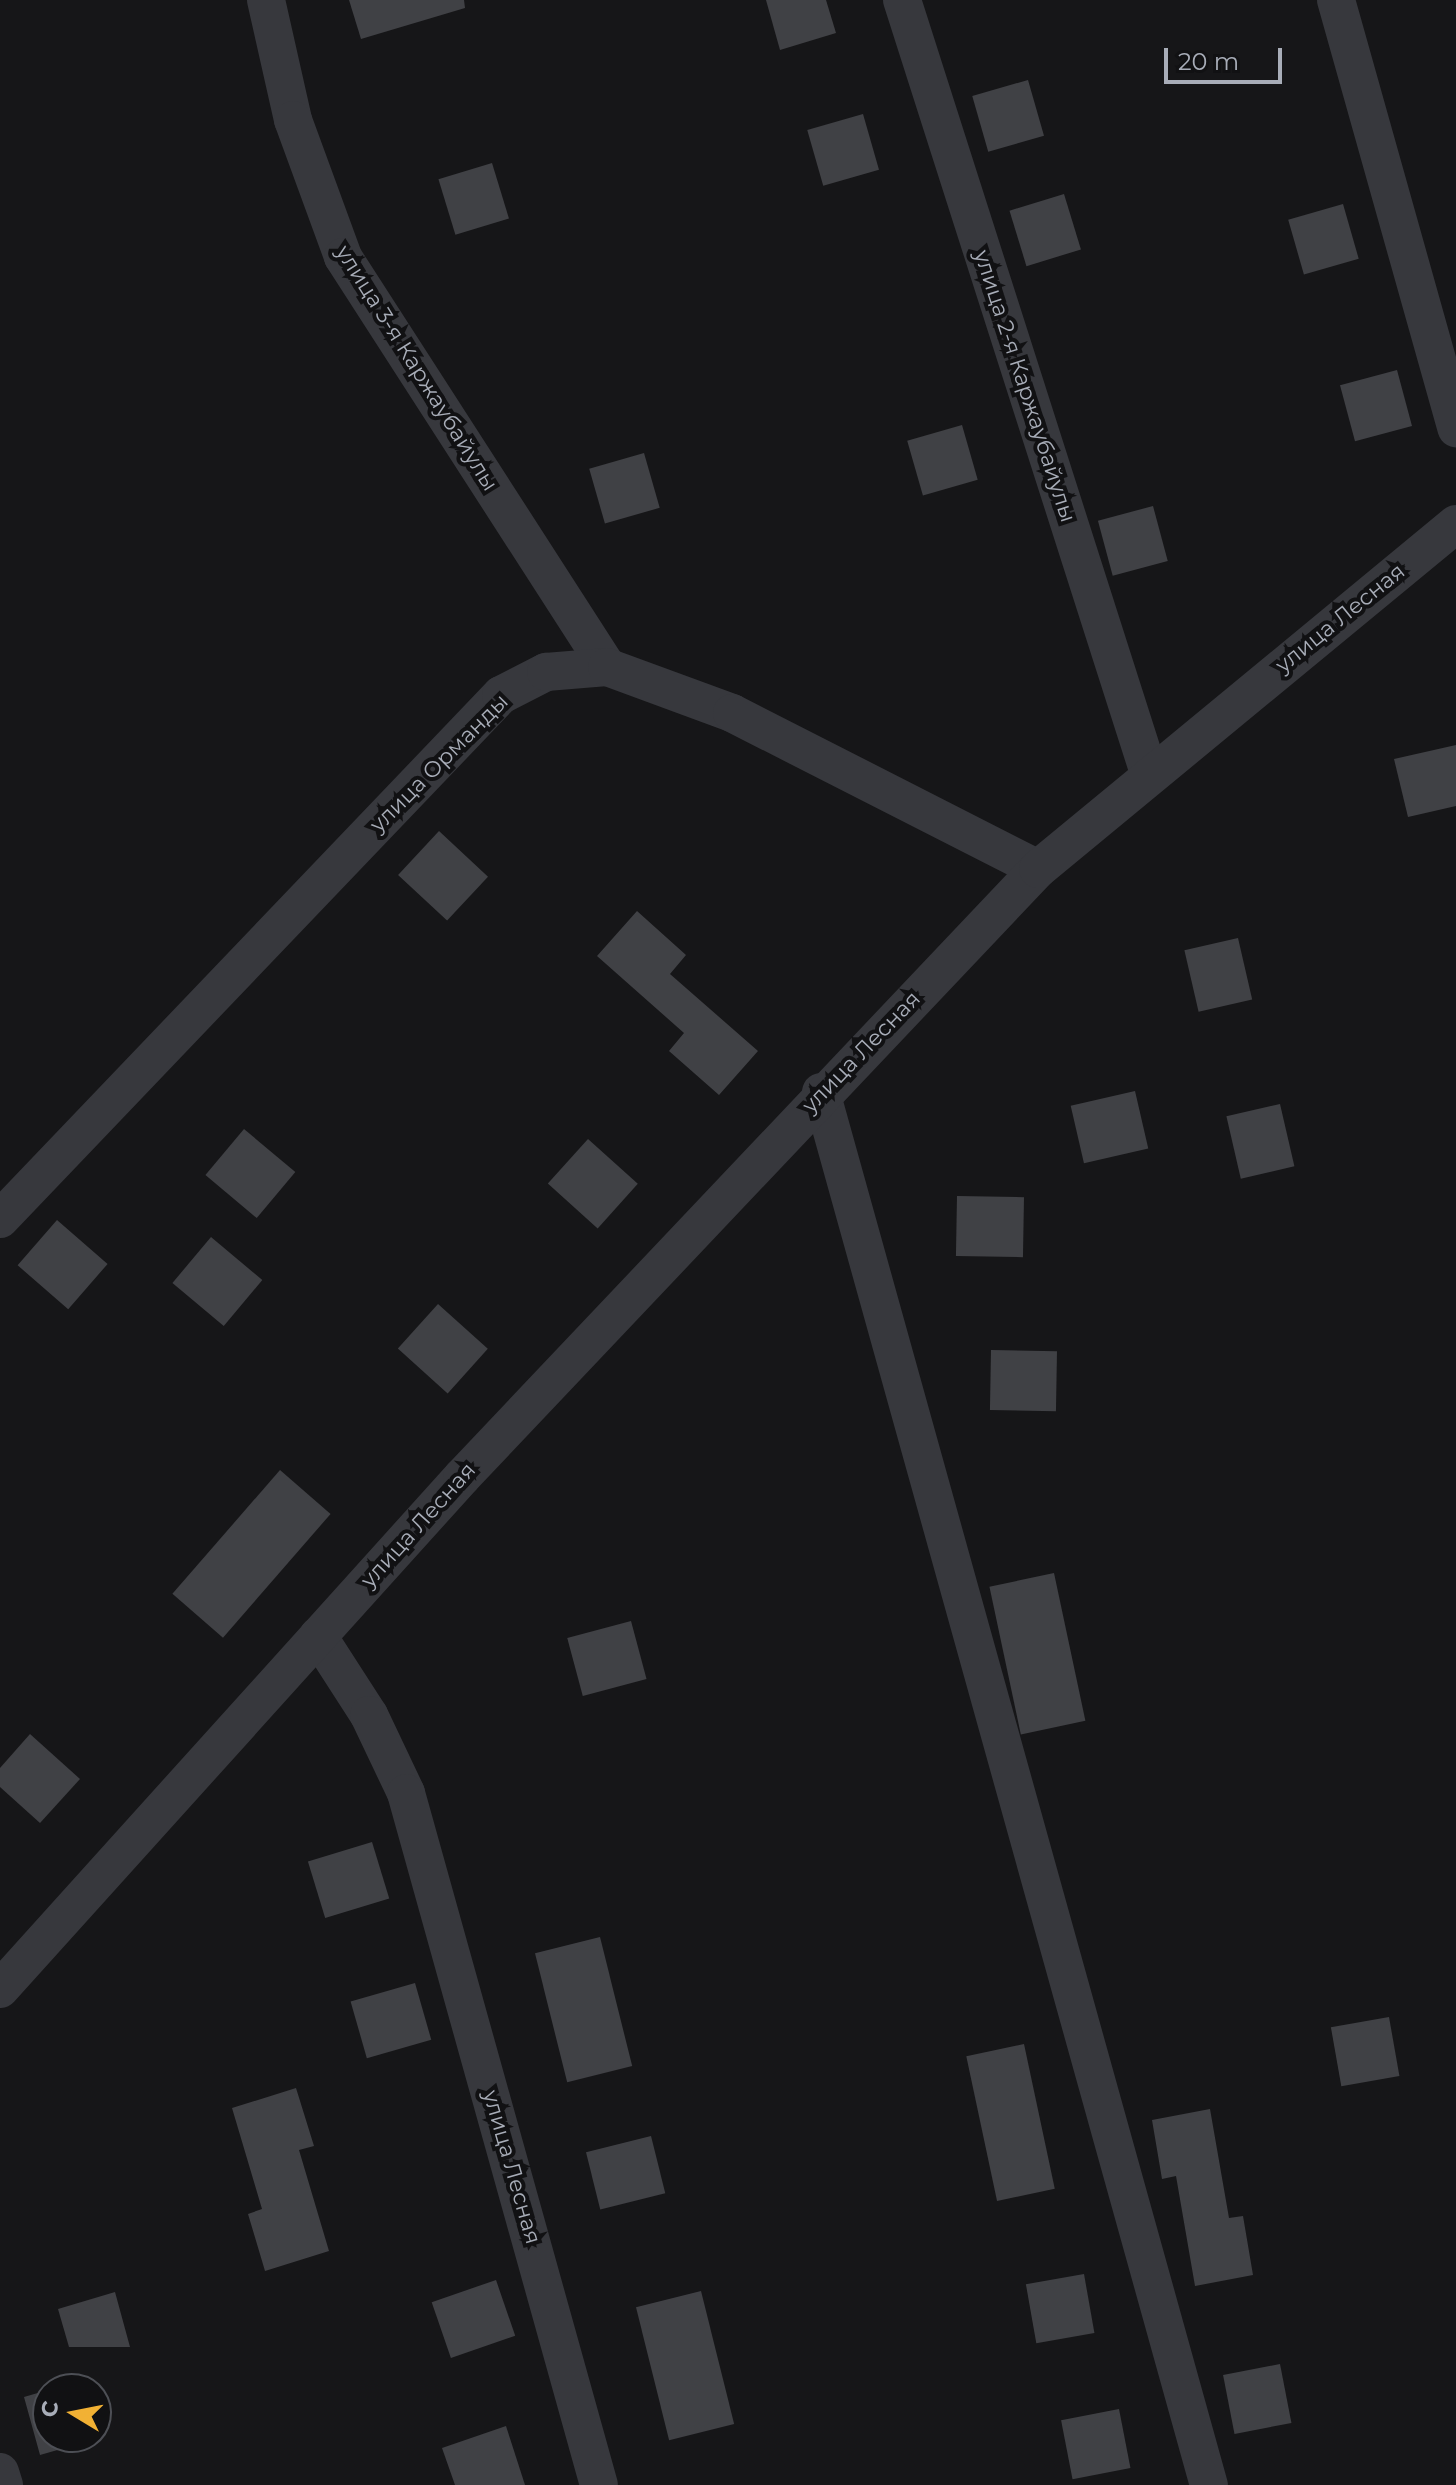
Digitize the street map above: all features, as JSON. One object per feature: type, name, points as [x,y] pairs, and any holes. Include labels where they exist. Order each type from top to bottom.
[{"type":"street","name":"улица 3-я Каржаубайулы","points":[[266,0],[293,120],[343,257],[607,667]]},
{"type":"street","name":"улица 2-я Каржаубайулы","points":[[902,0],[1149,773]]},
{"type":"street","points":[[1336,0],[1456,428]]},
{"type":"street","name":"улица Лесная","points":[[0,1989],[318,1636],[821,1092],[1038,869],[1149,773],[1456,524]]},
{"type":"street","name":"улица Орманды","points":[[0,1219],[501,695],[546,672],[607,667],[732,713],[1038,869]]},
{"type":"street","points":[[821,1092],[1209,2485]]},
{"type":"street","name":"улица Лесная","points":[[318,1636],[369,1715],[406,1793],[599,2485]]},
{"type":"street","points":[[0,2472],[4,2485]]},
{"type":"building","points":[[349,0],[464,0],[465,8],[361,39]]},
{"type":"building","points":[[766,0],[826,0],[836,33],[780,50]]},
{"type":"building","points":[[1028,80],[1044,136],[988,152],[972,96]]},
{"type":"building","points":[[863,114],[879,170],[823,186],[807,130]]},
{"type":"building","points":[[492,163],[509,218],[455,235],[438,179]]},
{"type":"building","points":[[1064,194],[1081,249],[1026,266],[1009,211]]},
{"type":"building","points":[[1343,204],[1359,259],[1304,275],[1288,220]]},
{"type":"building","points":[[1397,370],[1412,426],[1355,441],[1340,385]]},
{"type":"building","points":[[962,425],[978,480],[923,496],[907,441]]},
{"type":"building","points":[[644,453],[660,508],[605,524],[589,469]]},
{"type":"building","points":[[1153,506],[1168,561],[1113,576],[1098,521]]},
{"type":"building","points":[[1456,745],[1456,806],[1408,817],[1394,759]]},
{"type":"building","points":[[439,831],[488,877],[447,921],[398,875]]},
{"type":"building","points":[[637,911],[686,955],[670,974],[758,1051],[719,1095],[669,1051],[684,1033],[597,956]]},
{"type":"building","points":[[1238,938],[1252,999],[1199,1012],[1184,950]]},
{"type":"building","points":[[1135,1091],[1148,1148],[1084,1163],[1071,1106]]},
{"type":"building","points":[[1280,1104],[1294,1166],[1241,1179],[1226,1116]]},
{"type":"building","points":[[244,1129],[295,1172],[257,1218],[205,1175]]},
{"type":"building","points":[[588,1139],[638,1184],[598,1228],[548,1184]]},
{"type":"building","points":[[957,1196],[1024,1197],[1023,1257],[956,1256]]},
{"type":"building","points":[[57,1220],[108,1264],[68,1309],[18,1265]]},
{"type":"building","points":[[211,1237],[262,1280],[224,1326],[172,1283]]},
{"type":"building","points":[[438,1304],[488,1349],[448,1393],[398,1349]]},
{"type":"building","points":[[991,1350],[1057,1351],[1056,1411],[990,1410]]},
{"type":"building","points":[[280,1470],[331,1514],[223,1638],[172,1594]]},
{"type":"building","points":[[1054,1573],[1085,1721],[1021,1734],[989,1587]]},
{"type":"building","points":[[631,1621],[647,1679],[583,1696],[567,1638]]},
{"type":"building","points":[[30,1734],[80,1779],[40,1823],[0,1787],[0,1768]]},
{"type":"building","points":[[372,1842],[389,1898],[325,1918],[308,1862]]},
{"type":"building","points":[[600,1937],[632,2066],[567,2082],[535,1953]]},
{"type":"building","points":[[415,1983],[431,2040],[367,2058],[351,2001]]},
{"type":"building","points":[[1389,2017],[1399,2076],[1341,2086],[1331,2027]]},
{"type":"building","points":[[1024,2044],[1055,2189],[997,2201],[966,2056]]},
{"type":"building","points":[[296,2088],[314,2146],[299,2150],[329,2251],[265,2271],[248,2214],[262,2209],[232,2108]]},
{"type":"building","points":[[1210,2109],[1229,2218],[1243,2216],[1253,2275],[1195,2286],[1176,2176],[1162,2179],[1152,2120]]},
{"type":"building","points":[[651,2136],[665,2193],[600,2209],[586,2152]]},
{"type":"building","points":[[1084,2274],[1094,2333],[1036,2343],[1026,2284]]},
{"type":"building","points":[[496,2280],[515,2336],[451,2358],[432,2302]]},
{"type":"building","points":[[701,2291],[734,2424],[669,2440],[636,2307]]},
{"type":"building","points":[[115,2292],[130,2347],[69,2347],[58,2309]]},
{"type":"building","points":[[1280,2364],[1291,2423],[1235,2434],[1223,2375]]},
{"type":"building","points":[[32,2395],[32,2426],[24,2397]]},
{"type":"building","points":[[1119,2409],[1130,2468],[1073,2479],[1061,2420]]},
{"type":"building","points":[[506,2426],[525,2485],[455,2485],[442,2448]]}]
